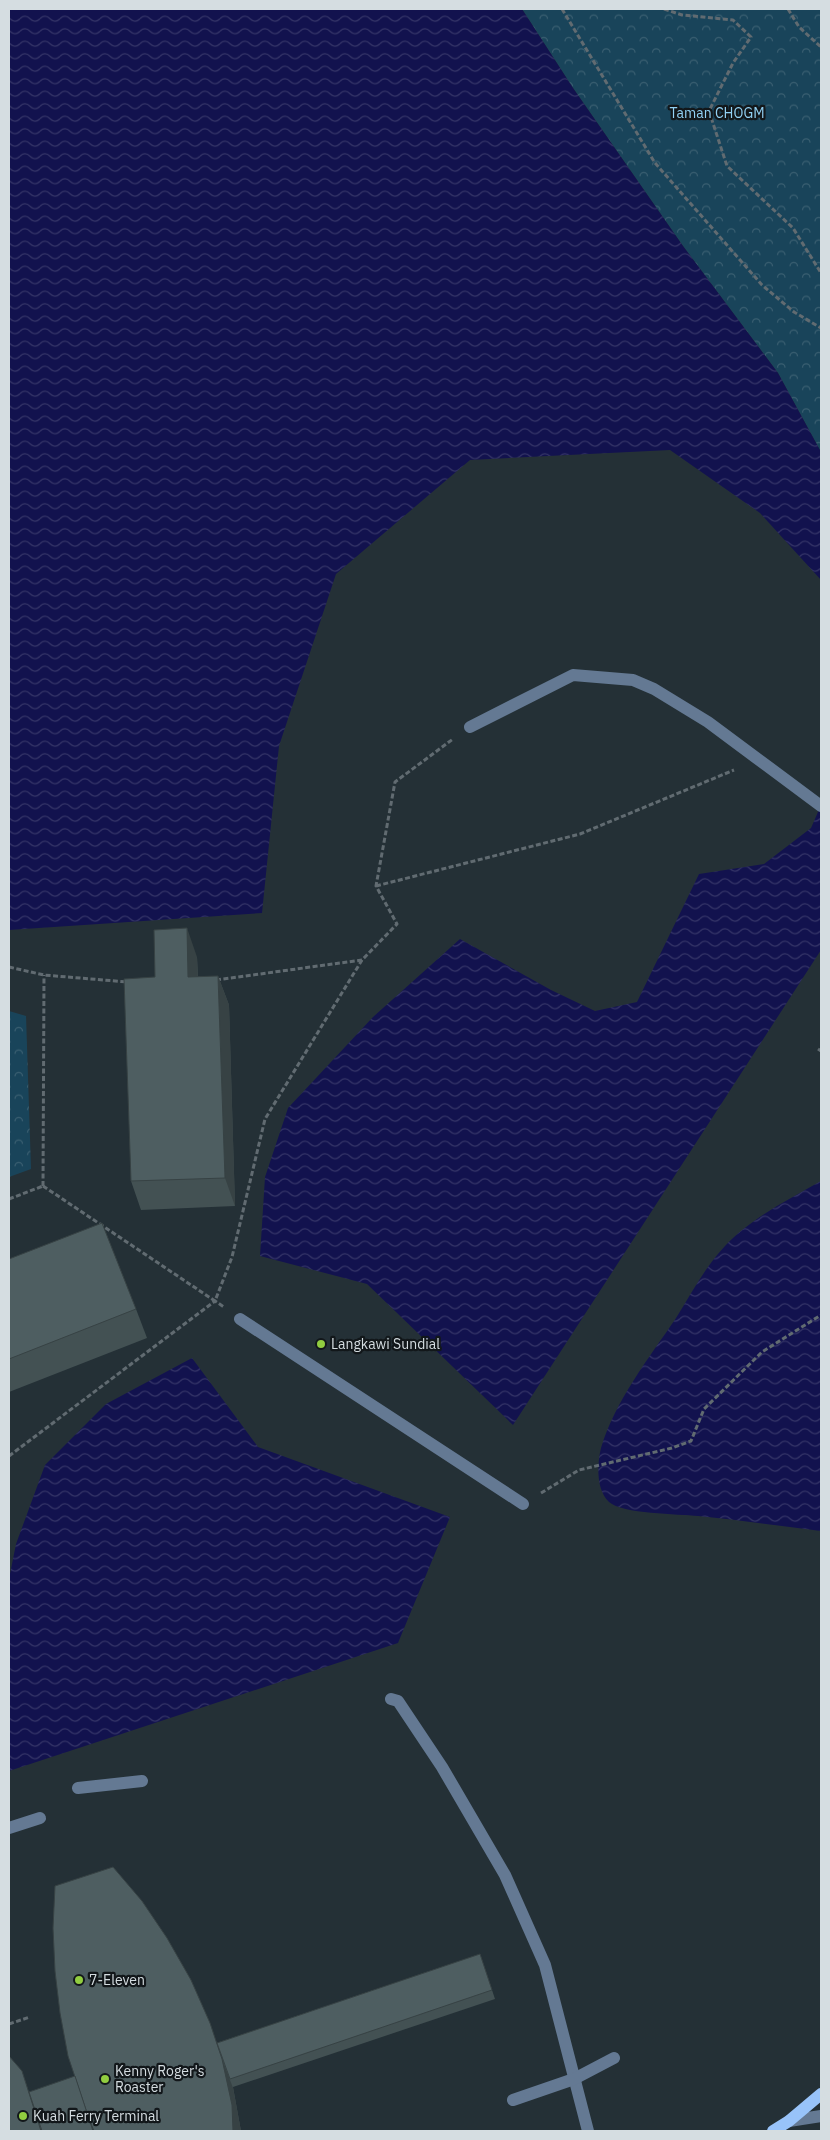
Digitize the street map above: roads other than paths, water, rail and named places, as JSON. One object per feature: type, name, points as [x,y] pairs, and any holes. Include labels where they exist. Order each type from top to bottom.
[{"type":"main road","points":[[773,2131],[789,2121],[821,2094]]},
{"type":"street","points":[[470,727],[573,675],[633,680],[654,689],[708,722],[821,806]]},
{"type":"street","points":[[240,1320],[524,1504]]},
{"type":"street","points":[[391,1699],[398,1701],[442,1767],[505,1874],[545,1965],[588,2131]]},
{"type":"street","points":[[78,1788],[142,1781]]},
{"type":"street","points":[[9,1828],[40,1818]]},
{"type":"street","points":[[513,2100],[574,2079],[614,2058]]},
{"type":"street","points":[[789,2121],[821,2116]]},
{"type":"water","points":[[9,9],[522,9],[573,88],[683,246],[778,373],[821,452],[821,580],[760,513],[670,450],[470,460],[336,574],[279,746],[262,913],[9,930]]},
{"type":"water","points":[[821,805],[821,950],[513,1425],[367,1284],[260,1256],[265,1177],[288,1108],[373,1017],[460,939],[551,990],[595,1011],[637,1002],[699,874],[764,864],[811,828]]},
{"type":"water","points":[[821,1181],[821,1531],[698,1516],[651,1513],[626,1509],[609,1502],[602,1491],[598,1469],[601,1448],[607,1431],[634,1380],[705,1272],[725,1246],[746,1227],[770,1210]]},
{"type":"water","points":[[192,1358],[258,1447],[450,1517],[398,1643],[9,1771],[9,1579],[16,1544],[45,1465],[106,1404]]},
{"type":"place","name":"Langkawi Sundial","points":[[321,1344]]},
{"type":"place","name":"7-Eleven","points":[[79,1980]]},
{"type":"place","name":"Kenny Roger's Roaster","points":[[105,2079]]},
{"type":"place","name":"Kuah Ferry Terminal","points":[[23,2116]]},
{"type":"park label","name":"Taman CHOGM","points":[[717,113]]}]
